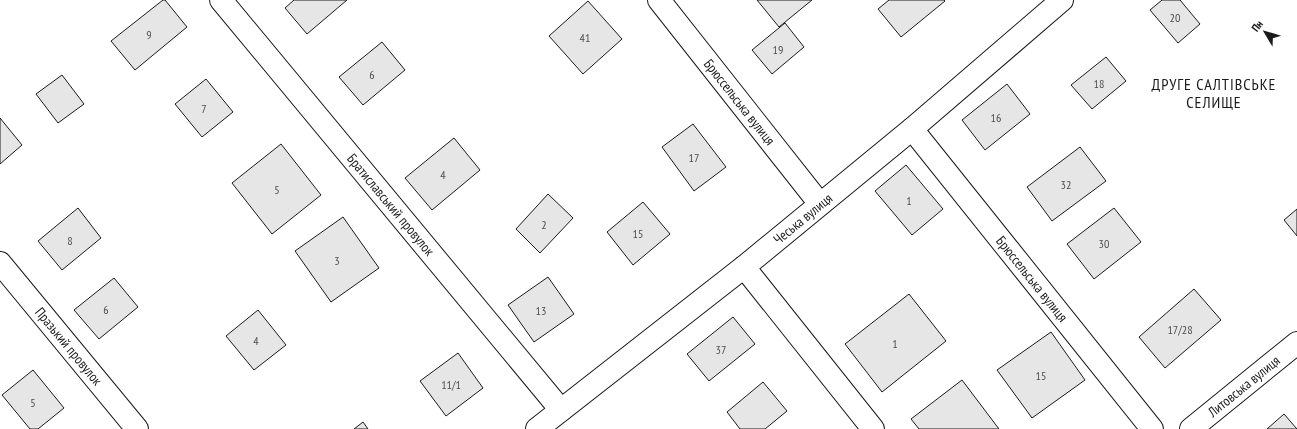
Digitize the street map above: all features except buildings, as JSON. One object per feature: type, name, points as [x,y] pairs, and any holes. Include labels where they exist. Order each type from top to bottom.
[{"type":"street","name":"Братиславський провулок","points":[[221,0],[561,410]]},
{"type":"street","name":"Брюссельська вулиця","points":[[659,0],[820,204]]},
{"type":"street","name":"Чеська вулиця","points":[[537,429],[744,267],[912,129],[1062,0]]},
{"type":"street","name":"Брюссельська вулиця","points":[[912,129],[1152,429]]},
{"type":"street","name":"Празький провулок","points":[[0,263],[137,429]]},
{"type":"street","points":[[744,267],[873,429]]},
{"type":"street","name":"Литовська вулиця","points":[[1191,429],[1297,343]]},
{"type":"district","name":"ДРУГЕ САЛТІВСЬКЕ СЕЛИЩЕ","points":[[1214,93]]}]
